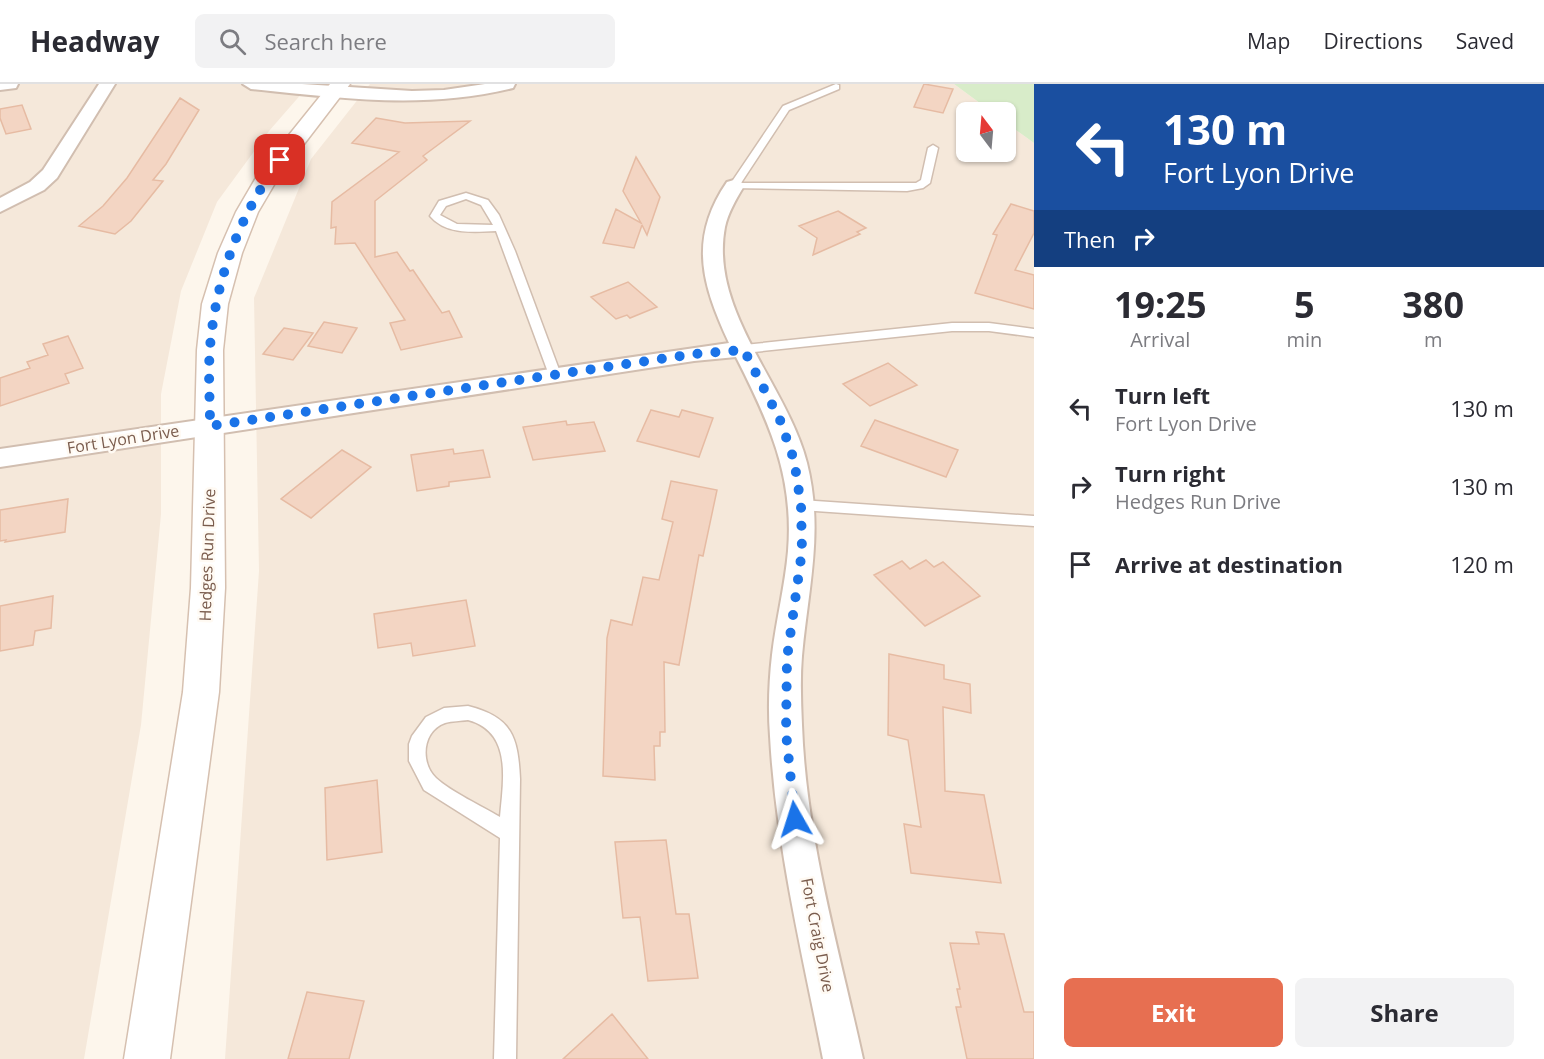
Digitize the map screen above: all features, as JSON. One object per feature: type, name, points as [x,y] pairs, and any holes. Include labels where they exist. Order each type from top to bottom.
[{"type":"street","points":[[0,85],[10,84]]},
{"type":"street","points":[[0,206],[37,186],[50,174],[107,84]]},
{"type":"street","points":[[251,84],[338,88],[422,96],[470,92],[507,84]]},
{"type":"street","name":"Hedges Run Drive","points":[[147,1059],[201,692],[208,588],[210,350],[215,304],[230,253],[247,212],[268,176],[338,88]]},
{"type":"street","name":"Fort Craig Drive","points":[[734,186],[722,206],[714,229],[712,255],[716,288],[744,350],[780,420],[794,460],[801,505],[802,551],[787,658],[786,733],[795,819],[843,1059]]},
{"type":"street","name":"Fort Lyon Drive","points":[[0,458],[555,375],[744,350]]},
{"type":"lane","points":[[734,186],[786,108],[836,87]]},
{"type":"lane","points":[[734,186],[907,188],[919,186],[926,181],[933,147]]},
{"type":"lane","points":[[500,228],[448,226],[435,216],[436,209],[454,198],[479,198],[488,204],[500,228],[510,251],[555,375]]},
{"type":"lane","points":[[744,350],[952,327],[989,327],[1034,333]]},
{"type":"lane","points":[[801,505],[1034,521]]},
{"type":"lane","points":[[505,1059],[509,832],[510,747],[501,730],[487,718],[468,713],[447,715],[432,722],[420,736],[415,754],[420,772],[430,784],[509,832]]},
{"type":"shaded area","points":[[0,84],[310,84],[269,131],[217,202],[181,291],[161,394],[161,514],[141,725],[84,1059],[0,1059]]},
{"type":"shaded area","points":[[370,84],[954,84],[978,102],[956,102],[956,162],[1016,162],[1016,130],[1034,143],[1034,1059],[225,1059],[259,571],[254,298],[311,159]]},
{"type":"green space","points":[[954,84],[1034,84],[1034,143],[1016,130],[1016,102],[978,102]]},
{"type":"building","points":[[924,84],[953,89],[943,113],[914,107]]},
{"type":"building","points":[[180,98],[199,110],[166,164],[153,180],[163,181],[131,221],[115,234],[79,226],[103,206],[127,178]]},
{"type":"building","points":[[22,105],[31,129],[6,134],[0,118],[0,109]]},
{"type":"building","points":[[376,118],[405,123],[470,121],[423,156],[427,160],[375,201],[375,257],[397,252],[410,271],[413,270],[442,313],[449,311],[462,337],[401,350],[390,323],[405,320],[355,243],[335,244],[336,227],[331,228],[332,202],[399,152],[352,143]]},
{"type":"building","points":[[636,157],[660,197],[647,235],[642,225],[634,248],[603,243],[616,209],[641,223],[623,191]]},
{"type":"building","points":[[1011,204],[1034,211],[1034,233],[1015,270],[1034,275],[1034,309],[975,293],[997,235],[993,234]]},
{"type":"building","points":[[838,211],[866,228],[857,232],[860,234],[813,255],[817,238],[799,226]]},
{"type":"building","points":[[628,282],[657,307],[630,318],[627,315],[616,319],[591,297]]},
{"type":"building","points":[[324,322],[357,328],[342,353],[308,346]]},
{"type":"building","points":[[284,328],[313,333],[293,360],[263,354]]},
{"type":"building","points":[[68,336],[83,368],[65,374],[69,383],[0,406],[0,378],[30,368],[27,362],[48,355],[43,344]]},
{"type":"building","points":[[888,363],[917,385],[870,406],[843,384]]},
{"type":"building","points":[[651,410],[679,417],[682,410],[713,418],[699,457],[637,441]]},
{"type":"building","points":[[875,420],[958,450],[946,477],[861,446]]},
{"type":"building","points":[[566,421],[567,425],[594,422],[605,451],[533,460],[523,427]]},
{"type":"building","points":[[453,449],[454,454],[483,450],[490,477],[449,482],[449,486],[417,491],[411,455]]},
{"type":"building","points":[[342,450],[371,467],[311,518],[281,499]]},
{"type":"building","points":[[671,481],[717,490],[703,556],[699,555],[679,665],[664,662],[665,732],[660,732],[660,746],[654,746],[655,780],[603,776],[607,638],[611,620],[632,625],[643,577],[659,580],[673,522],[662,519]]},
{"type":"building","points":[[68,499],[65,532],[0,541],[0,510]]},
{"type":"building","points":[[926,560],[934,567],[943,562],[980,596],[925,626],[874,575],[902,561],[910,569]]},
{"type":"building","points":[[53,596],[51,628],[35,631],[33,645],[0,651],[0,606]]},
{"type":"building","points":[[466,600],[475,646],[413,656],[411,643],[378,648],[374,614]]},
{"type":"building","points":[[889,654],[944,665],[944,679],[970,684],[971,713],[943,707],[945,791],[984,795],[1001,883],[911,873],[904,824],[921,827],[908,740],[888,735]]},
{"type":"building","points":[[377,780],[382,852],[327,860],[325,788]]},
{"type":"building","points":[[666,840],[676,914],[689,914],[698,978],[648,981],[640,917],[623,918],[615,842]]},
{"type":"building","points":[[976,932],[1004,934],[1024,1012],[1034,1012],[1034,1059],[967,1059],[956,1007],[961,1007],[957,989],[960,989],[950,943],[979,944]]},
{"type":"building","points":[[307,992],[364,1001],[349,1059],[288,1059]]},
{"type":"building","points":[[612,1014],[648,1059],[563,1059]]},
{"type":"route","points":[[280,160],[247,212],[230,253],[215,304],[210,350],[210,426],[694,354],[744,350],[780,420],[794,460],[801,505],[802,551],[787,658],[786,733],[795,819]]}]
